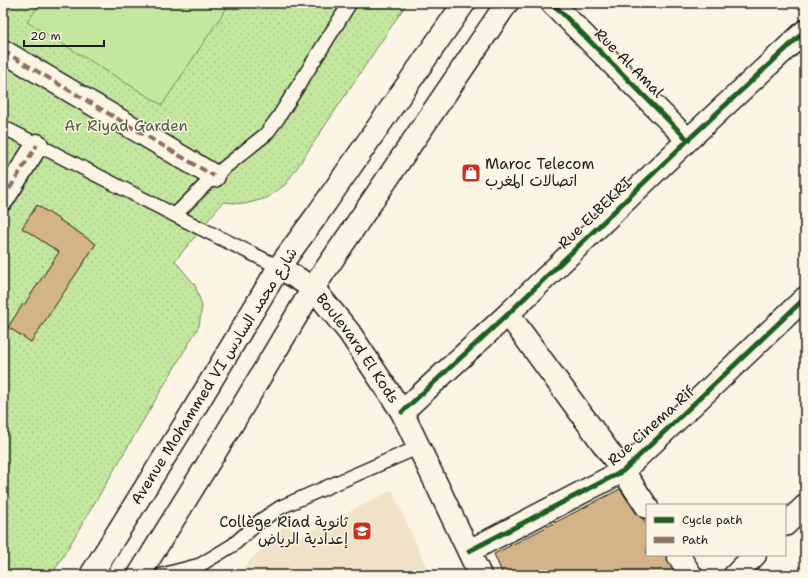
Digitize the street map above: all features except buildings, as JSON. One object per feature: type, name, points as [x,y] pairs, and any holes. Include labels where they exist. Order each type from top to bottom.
[{"type":"street","name":"Avenue Mohammed VI شارع محمد السادس","points":[[91,575],[190,416],[278,267],[317,215],[464,3]]},
{"type":"street","points":[[139,575],[225,436],[313,288],[507,3]]},
{"type":"street","name":"Rue Al Amal","points":[[552,3],[688,140]]},
{"type":"street","name":"Rue ELBEKRI","points":[[402,412],[508,314],[688,140],[805,31]]},
{"type":"street","points":[[3,51],[214,176]]},
{"type":"street","points":[[3,198],[37,145]]},
{"type":"street","name":"Boulevard El Kods","points":[[278,267],[313,288],[349,332],[402,412],[480,575]]},
{"type":"street","name":"Rue Cinema Rif","points":[[469,551],[623,471],[805,298]]},
{"type":"street","points":[[508,314],[623,471],[646,506]]},
{"type":"street","points":[[786,525],[805,506]]},
{"type":"street","points":[[679,556],[691,575]]},
{"type":"street","points":[[735,575],[754,556]]},
{"type":"lane","points":[[175,215],[214,176],[266,134],[278,118],[350,3]]},
{"type":"lane","points":[[3,127],[278,267]]},
{"type":"lane","points":[[162,575],[200,565],[233,545],[260,521],[281,507],[419,448]]},
{"type":"shaded area","name":"Collège Riad ثانوية إعدادية الرياض","points":[[392,490],[430,575],[236,575],[286,524],[300,537]]},
{"type":"green space","name":"Ar Riyad Garden","points":[[3,3],[407,3],[286,184],[267,198],[245,204],[223,202],[175,261],[195,285],[202,306],[199,326],[52,575],[3,575]]},
{"type":"green space","points":[[41,3],[230,3],[162,105],[27,22]]},
{"type":"marked path","points":[[3,51],[214,176]]},
{"type":"marked path","points":[[3,199],[37,145]]},
{"type":"cycle path","points":[[552,3],[688,140]]},
{"type":"cycle path","points":[[402,412],[508,314],[688,140],[805,31]]},
{"type":"cycle path","points":[[469,551],[623,471],[805,298]]},
{"type":"place","name":"Maroc Telecom اتصالات المغرب","points":[[471,173]]},
{"type":"place","name":"Collège Riad ثانوية إعدادية الرياض","points":[[362,531]]}]
